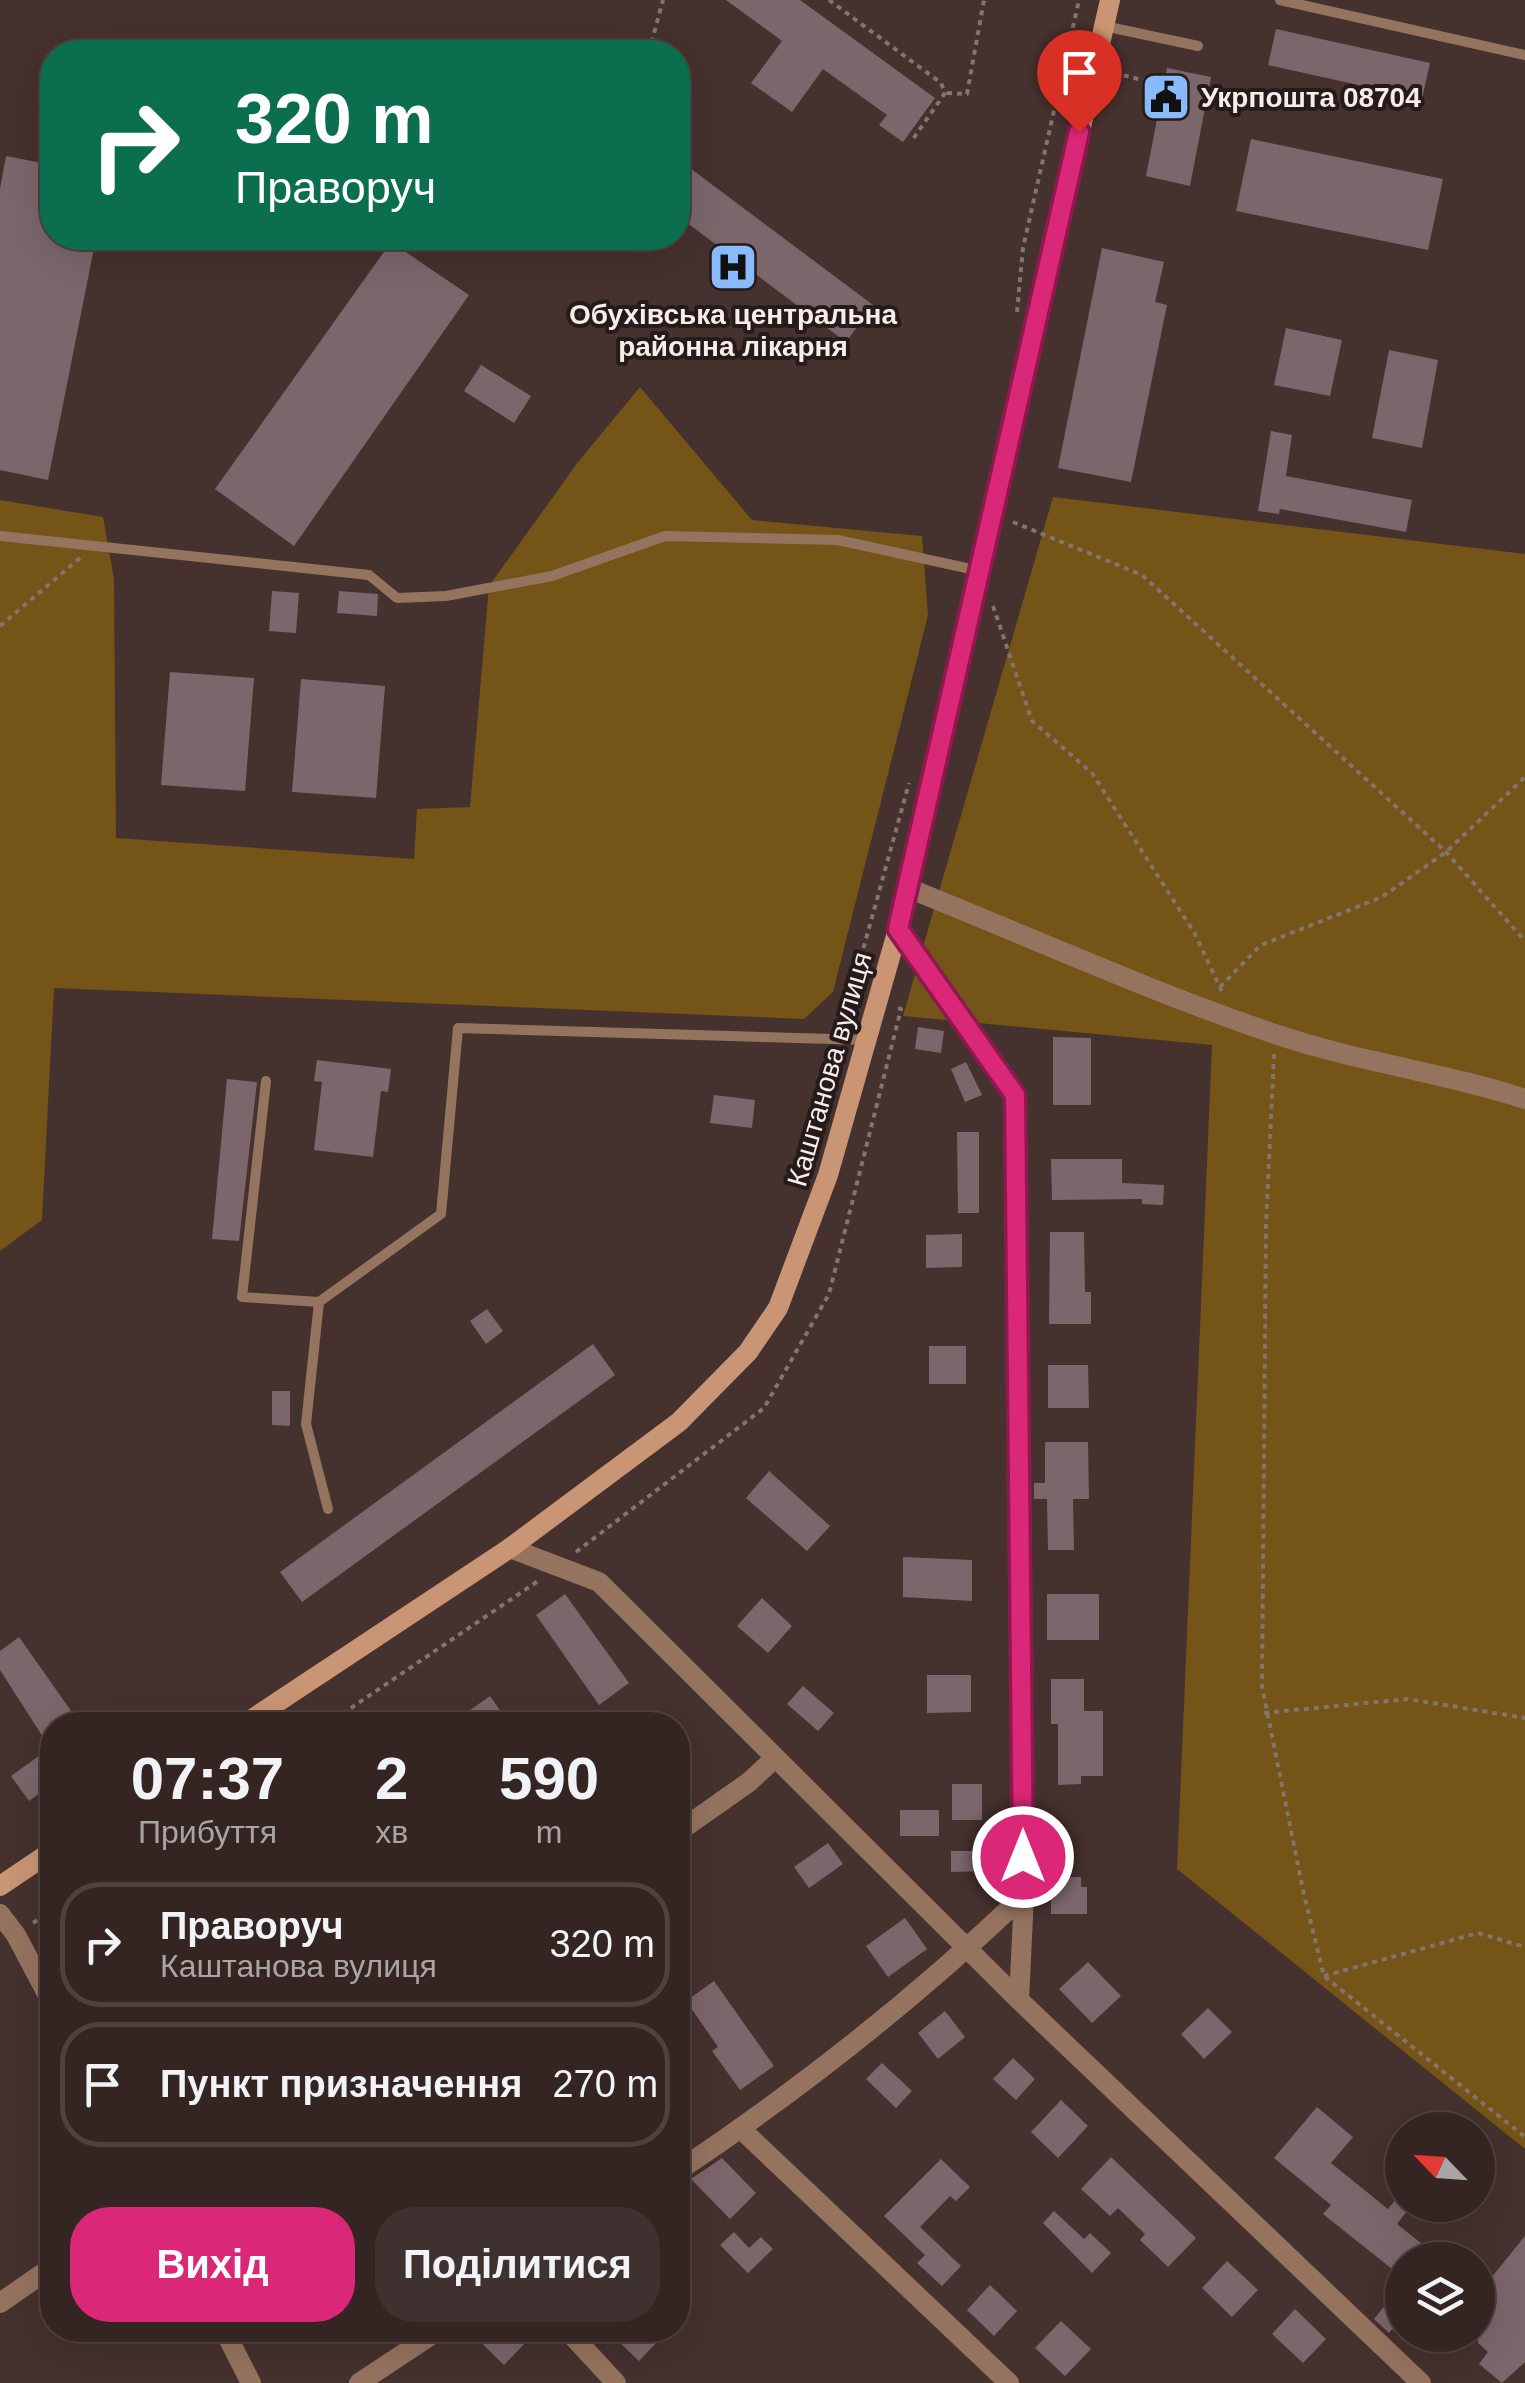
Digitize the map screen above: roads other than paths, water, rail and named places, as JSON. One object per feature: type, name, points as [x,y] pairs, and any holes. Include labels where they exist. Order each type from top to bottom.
[{"type":"main road","name":"Каштанова вулиця","points":[[263,1712],[510,1548],[680,1422],[758,1337],[778,1308],[802,1252],[898,929],[1110,0]]},
{"type":"main road","points":[[0,1886],[40,1860]]},
{"type":"street","points":[[908,888],[1275,1034],[1364,1059],[1458,1077],[1525,1099]]},
{"type":"street","points":[[898,929],[1015,1095],[1024,1895],[1019,2000]]},
{"type":"street","points":[[510,1548],[599,1582],[967,1950],[1420,2383]]},
{"type":"street","points":[[690,1824],[749,1782],[775,1758]]},
{"type":"street","points":[[690,2163],[741,2129],[967,1950],[1024,1895]]},
{"type":"street","points":[[0,1914],[40,1980]]},
{"type":"street","points":[[741,2129],[1009,2383]]},
{"type":"street","points":[[0,2303],[40,2275]]},
{"type":"street","points":[[230,2342],[252,2383]]},
{"type":"street","points":[[359,2383],[421,2342]]},
{"type":"street","points":[[577,2342],[616,2383]]},
{"type":"lane","points":[[1280,0],[1525,56]]},
{"type":"lane","points":[[1104,26],[1198,46]]},
{"type":"lane","points":[[0,536],[369,575],[397,598],[446,596],[552,576],[665,536],[838,540],[980,571]]},
{"type":"lane","points":[[266,1081],[242,1297],[320,1302],[442,1214],[458,1028],[868,1040]]},
{"type":"lane","points":[[320,1302],[306,1424],[328,1509]]},
{"type":"place","name":"Укрпошта 08704","points":[[1166,97]]},
{"type":"place","name":"Обухівська центральна районна лікарня","points":[[733,267]]}]
